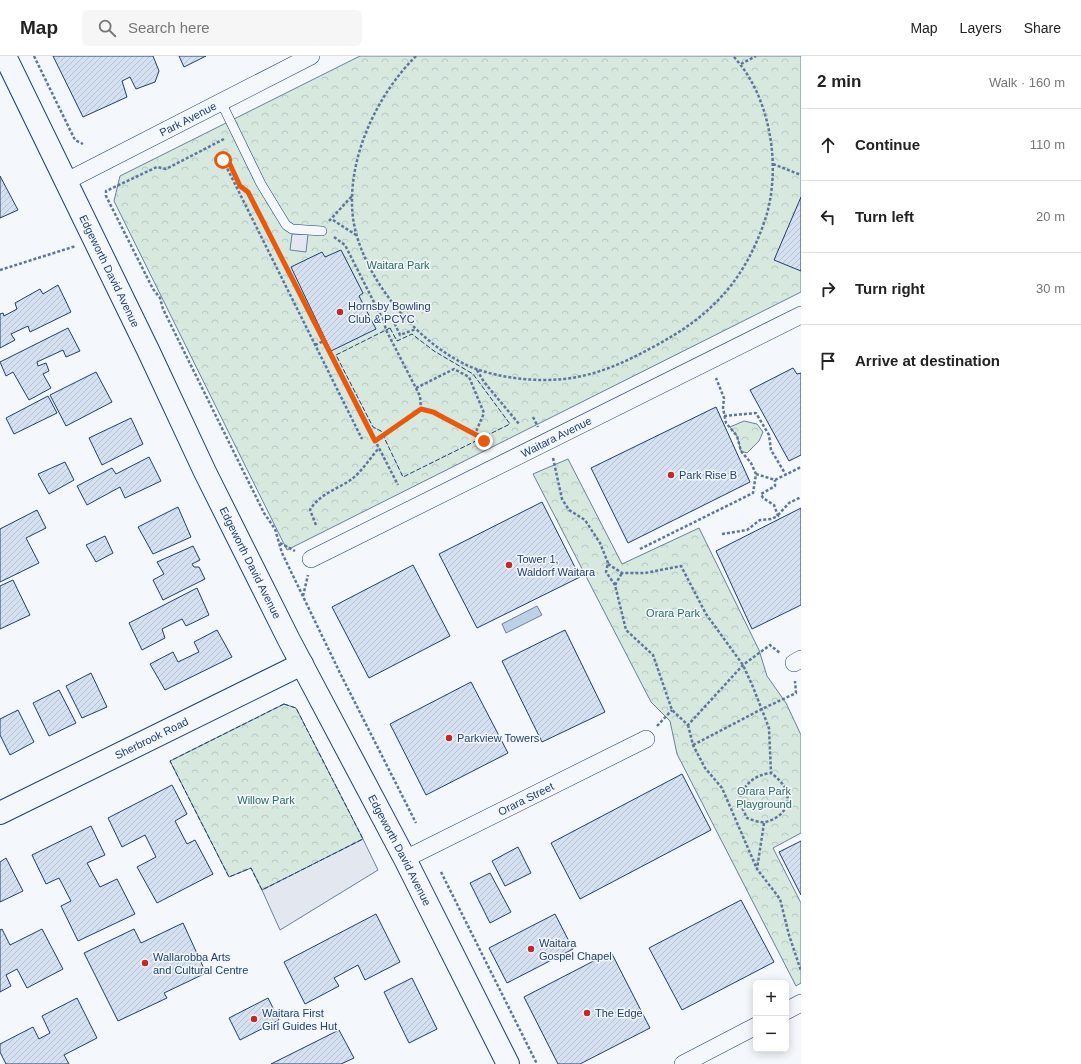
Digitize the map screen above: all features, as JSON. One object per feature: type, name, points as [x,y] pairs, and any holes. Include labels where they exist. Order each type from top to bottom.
[{"type":"main road","name":"Edgeworth David Avenue","points":[[5,56],[65,182],[95,240],[205,472],[302,664],[405,859],[508,1064]]},
{"type":"main road","name":"Sherbrook Road","points":[[0,813],[302,664]]},
{"type":"street","name":"Park Avenue","points":[[65,182],[311,56]]},
{"type":"street","name":"Waitara Avenue","points":[[311,559],[801,315]]},
{"type":"street","name":"Orara Street","points":[[405,859],[646,739]]},
{"type":"street","points":[[789,1009],[801,1003]]},
{"type":"street","points":[[682,1064],[753,1028]]},
{"type":"lane","points":[[221,102],[261,184],[286,224],[292,229],[322,231]]},
{"type":"path","points":[[34,56],[74,140],[83,144]]},
{"type":"path","points":[[416,56],[399,73],[384,93],[366,130],[355,173],[353,216],[356,236],[371,270],[387,294],[408,321],[431,342],[464,364],[477,369],[530,380],[562,379],[593,374],[620,364],[679,333],[706,314],[726,293],[744,268],[758,239],[768,211],[773,178],[773,150],[767,121],[758,96],[741,64],[733,56]]},
{"type":"path","points":[[741,64],[756,56]]},
{"type":"path","points":[[236,134],[166,169],[157,167],[106,191],[106,196],[153,289],[160,298],[163,309],[264,513],[275,529],[282,553],[314,620],[416,823]]},
{"type":"path","points":[[248,192],[240,186],[227,158],[223,160],[362,439]]},
{"type":"path","points":[[773,164],[801,175]]},
{"type":"path","points":[[246,187],[398,485]]},
{"type":"path","points":[[353,195],[330,219],[322,231],[339,238],[345,245],[420,396],[421,409]]},
{"type":"path","points":[[330,219],[356,236]]},
{"type":"path","points":[[0,270],[95,240]]},
{"type":"path","points":[[384,322],[392,318],[400,335],[416,329]]},
{"type":"path","points":[[315,345],[324,341]]},
{"type":"path","points":[[640,549],[753,492],[756,474],[751,463],[741,452],[737,436],[726,423],[723,408],[724,398],[708,361]]},
{"type":"path","points":[[416,388],[454,369],[469,377],[484,413],[475,434]]},
{"type":"path","points":[[477,369],[484,382],[519,424]]},
{"type":"path","points":[[375,441],[421,409],[433,412],[475,434],[484,441]]},
{"type":"path","points":[[724,416],[756,413],[769,435],[771,450],[786,475]]},
{"type":"path","points":[[546,442],[555,464],[562,499],[569,510],[585,520],[600,543],[608,564],[606,572],[616,584],[626,630],[653,655],[672,710],[688,725],[693,745],[705,768],[722,788],[758,869],[780,899],[789,935],[801,971]]},
{"type":"path","points":[[316,525],[310,510],[314,504],[334,489],[353,478],[379,448]]},
{"type":"path","points":[[756,474],[775,480],[801,467]]},
{"type":"path","points":[[775,480],[775,486],[761,494],[763,498],[774,505],[778,516]]},
{"type":"path","points":[[722,534],[747,530],[760,520],[778,516],[789,503],[801,497]]},
{"type":"path","points":[[608,564],[622,573],[645,573],[681,566],[706,614],[743,666],[769,728],[771,773],[783,785],[788,794],[788,803],[780,815],[764,823],[747,818],[739,801],[742,790],[750,781],[760,775],[771,773]]},
{"type":"path","points":[[616,584],[622,573]]},
{"type":"path","points":[[688,725],[743,666],[770,645],[798,661],[796,693],[693,745]]},
{"type":"path","points":[[758,869],[764,823]]},
{"type":"path","points":[[441,872],[537,1064]]},
{"type":"green space","name":"Waitara Park","points":[[360,56],[801,56],[801,292],[287,550],[114,201],[120,176]]},
{"type":"green space","points":[[744,421],[757,424],[763,432],[759,441],[747,453],[741,451],[737,436],[730,427]]},
{"type":"green space","name":"Orara Park","points":[[568,459],[622,564],[699,528],[759,650],[767,676],[786,703],[801,735],[801,833],[773,848],[801,903],[801,983],[796,986],[677,754],[670,721],[651,702],[533,474]]},
{"type":"green space","name":"Willow Park","points":[[284,704],[296,708],[363,839],[262,890],[251,868],[229,877],[170,761]]},
{"type":"shaded area","points":[[292,234],[308,234],[306,252],[290,250]]},
{"type":"shaded area","points":[[363,839],[378,870],[280,930],[262,890]]},
{"type":"water","points":[[537,606],[542,615],[506,633],[502,624]]},
{"type":"building","points":[[53,56],[153,56],[159,71],[155,82],[136,89],[130,77],[122,81],[127,97],[83,117]]},
{"type":"building","points":[[179,56],[206,56],[184,67]]},
{"type":"building","points":[[0,176],[18,210],[0,218]]},
{"type":"building","points":[[801,197],[801,271],[774,260]]},
{"type":"building","name":"Hornsby Bowling Club & PCYC","points":[[341,250],[363,293],[359,296],[376,329],[331,351],[291,267],[322,252],[325,257]]},
{"type":"building","points":[[58,285],[71,312],[30,332],[28,326],[11,334],[15,340],[0,348],[0,314],[3,313],[4,316],[17,309],[15,303],[40,289],[43,294]]},
{"type":"building","points":[[68,328],[80,351],[66,357],[63,350],[37,362],[38,366],[46,363],[49,371],[43,374],[51,388],[29,400],[13,372],[6,376],[0,362]]},
{"type":"building","points":[[793,368],[797,374],[801,373],[801,455],[789,461],[750,390]]},
{"type":"building","points":[[96,372],[112,402],[66,426],[50,395]]},
{"type":"building","points":[[48,396],[57,413],[14,434],[6,418]]},
{"type":"building","name":"Park Rise B","points":[[716,407],[750,482],[628,543],[591,468]]},
{"type":"building","points":[[131,418],[143,444],[102,465],[89,438]]},
{"type":"building","points":[[149,457],[161,481],[125,498],[120,487],[87,505],[77,486],[112,468],[116,474]]},
{"type":"building","points":[[65,462],[74,480],[49,494],[38,474]]},
{"type":"building","name":"Tower 1, Waldorf Waitara","points":[[542,502],[580,577],[477,628],[439,554]]},
{"type":"building","points":[[178,507],[191,537],[153,554],[138,527]]},
{"type":"building","points":[[801,508],[801,605],[752,629],[716,551]]},
{"type":"building","points":[[37,510],[46,528],[26,538],[39,563],[0,582],[0,529]]},
{"type":"building","points":[[105,536],[113,553],[96,562],[86,545]]},
{"type":"building","points":[[193,546],[200,560],[192,564],[194,567],[199,567],[205,579],[163,600],[153,580],[164,574],[157,562]]},
{"type":"building","points":[[413,565],[450,636],[369,678],[332,607]]},
{"type":"building","points":[[13,580],[30,615],[0,629],[0,586]]},
{"type":"building","points":[[197,588],[209,615],[186,626],[182,619],[162,629],[165,638],[142,650],[129,623]]},
{"type":"building","points":[[217,630],[232,657],[165,690],[150,664],[173,652],[178,662],[199,652],[194,642]]},
{"type":"building","points":[[565,630],[605,712],[542,742],[502,661]]},
{"type":"building","points":[[91,673],[107,707],[82,718],[66,686]]},
{"type":"building","name":"Parkview Towers","points":[[471,682],[508,753],[426,795],[390,724]]},
{"type":"building","points":[[59,690],[76,723],[49,736],[33,703]]},
{"type":"building","points":[[18,710],[34,742],[10,755],[0,735],[0,719]]},
{"type":"building","points":[[682,774],[711,830],[580,899],[551,843]]},
{"type":"building","points":[[172,785],[187,814],[175,821],[187,844],[195,840],[213,874],[157,903],[137,867],[156,857],[145,835],[122,847],[108,818]]},
{"type":"building","points":[[91,826],[105,855],[87,863],[100,887],[117,879],[135,914],[78,941],[61,906],[71,901],[59,878],[46,884],[32,855]]},
{"type":"building","points":[[801,841],[801,895],[779,852]]},
{"type":"building","points":[[518,847],[531,873],[505,886],[492,861]]},
{"type":"building","points":[[6,858],[23,891],[0,902],[0,862]]},
{"type":"building","points":[[490,873],[511,912],[490,923],[470,883]]},
{"type":"building","points":[[741,900],[774,962],[682,1010],[649,948]]},
{"type":"building","points":[[376,914],[400,962],[365,980],[358,965],[334,978],[339,986],[305,1004],[284,962]]},
{"type":"building","name":"Waitara Gospel Chapel","points":[[555,914],[573,949],[507,983],[489,948]]},
{"type":"building","name":"Wallarobba Arts and Cultural Centre","points":[[183,923],[206,973],[164,993],[167,998],[118,1021],[84,953],[134,929],[141,943]]},
{"type":"building","points":[[2,929],[10,945],[42,929],[63,969],[27,988],[17,969],[6,975],[11,986],[0,992],[0,930]]},
{"type":"building","name":"The Edge","points":[[611,952],[650,1028],[580,1064],[558,1064],[524,997]]},
{"type":"building","points":[[412,978],[437,1029],[409,1043],[384,992]]},
{"type":"building","points":[[77,998],[97,1038],[64,1055],[69,1064],[6,1064],[0,1052],[0,1044],[33,1027],[39,1039],[50,1033],[42,1016]]},
{"type":"building","name":"Waitara First Girl Guides Hut","points":[[268,998],[279,1020],[240,1040],[229,1018]]},
{"type":"building","points":[[339,1030],[354,1058],[341,1064],[271,1064]]},
{"type":"fence","points":[[390,328],[397,341],[412,334],[434,351],[473,374],[510,424],[403,477],[381,431],[373,427],[336,355],[390,328]]},
{"type":"fence","points":[[284,704],[296,708],[363,839],[262,890],[251,868],[229,877],[170,761],[284,704]]},
{"type":"place","name":"Hornsby Bowling Club & PCYC","points":[[340,312]]},
{"type":"place","name":"Park Rise B","points":[[671,475]]},
{"type":"place","name":"Tower 1, Waldorf Waitara","points":[[509,565]]},
{"type":"place","name":"Parkview Towers","points":[[449,738]]},
{"type":"place","name":"Waitara Gospel Chapel","points":[[531,949]]},
{"type":"place","name":"Wallarobba Arts and Cultural Centre","points":[[145,963]]},
{"type":"place","name":"The Edge","points":[[587,1013]]},
{"type":"place","name":"Waitara First Girl Guides Hut","points":[[254,1019]]},
{"type":"route","points":[[223,160],[227,158],[240,186],[248,192],[278,247],[286,266],[375,441],[383,437],[421,409],[433,412],[482,438],[484,441]]},
{"type":"park label","name":"Orara Park Playground","points":[[764,797]]}]
